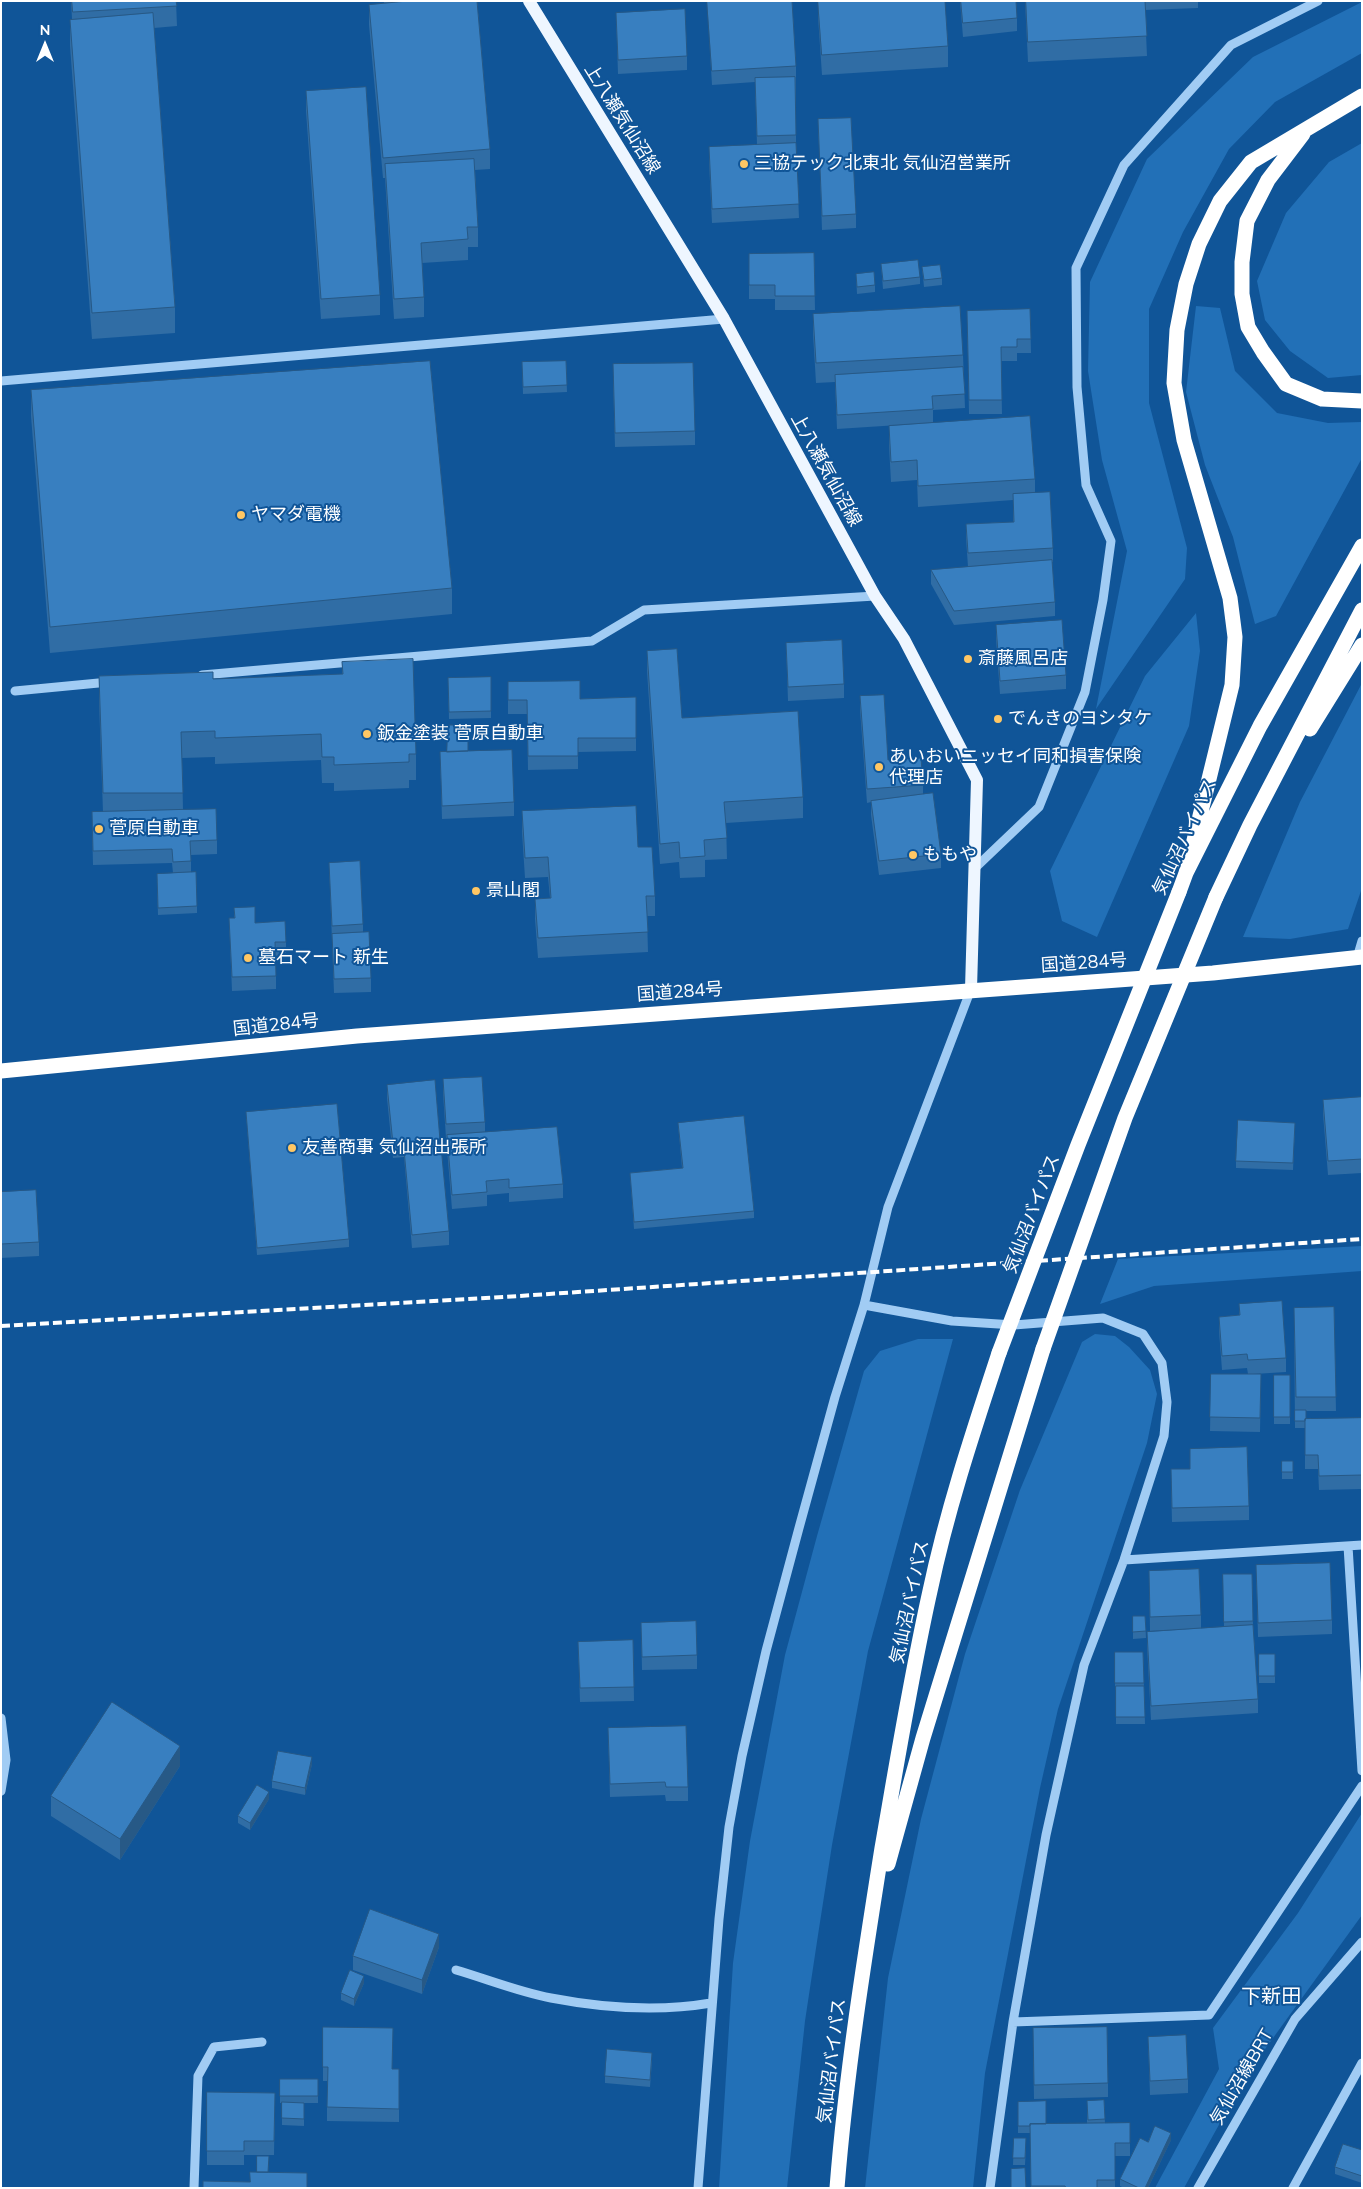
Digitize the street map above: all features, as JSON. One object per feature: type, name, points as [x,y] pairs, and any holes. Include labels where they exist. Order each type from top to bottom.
[{"type":"highway","points":[[1186,873],[1232,685],[1235,637],[1230,598],[1184,440],[1174,383],[1177,330],[1186,284],[1199,244],[1220,201],[1251,162],[1308,126],[1362,96]]},
{"type":"highway","points":[[1308,126],[1268,180],[1247,221],[1242,262],[1242,294],[1248,327],[1286,384],[1322,399],[1362,401]]},
{"type":"highway","name":"気仙沼バイパス","points":[[837,2188],[843,2115],[867,1940],[901,1736],[930,1590],[963,1461],[999,1353],[1078,1145],[1186,873],[1260,726],[1362,546]]},
{"type":"highway","name":"気仙沼バイパス","points":[[867,1940],[923,1738],[1044,1349],[1125,1118],[1216,897],[1250,825],[1362,610]]},
{"type":"highway","points":[[1250,825],[1362,645]]},
{"type":"highway","name":"国道284号","points":[[1,1071],[357,1036],[971,989],[1213,973],[1359,958]]},
{"type":"main road","name":"上八瀬気仙沼線","points":[[529,1],[724,319],[875,596],[904,639],[977,780],[971,989]]},
{"type":"street","points":[[974,869],[1039,807],[1085,692],[1102,600],[1111,541],[1086,485],[1077,387],[1076,268],[1124,165],[1225,52],[1231,46],[1318,1]]},
{"type":"street","points":[[1,381],[724,319]]},
{"type":"street","points":[[192,675],[592,641],[644,610],[875,596]]},
{"type":"street","points":[[15,691],[123,681]]},
{"type":"street","points":[[1359,958],[1362,941]]},
{"type":"street","points":[[698,2188],[711,2003],[729,1828],[742,1756],[766,1651],[834,1397],[864,1305],[888,1207],[971,989]]},
{"type":"street","points":[[864,1305],[952,1321],[1014,1325],[1102,1318],[1143,1334],[1162,1363],[1167,1402],[1164,1436],[1124,1560],[1084,1665],[1046,1835],[1013,2022],[990,2188]]},
{"type":"street","points":[[1124,1560],[1362,1545]]},
{"type":"street","points":[[1348,1546],[1362,1772]]},
{"type":"street","points":[[1,1718],[6,1760],[1,1791]]},
{"type":"street","points":[[1013,2022],[1209,2015],[1304,1876],[1362,1786]]},
{"type":"street","name":"気仙沼線BRT","points":[[1198,2188],[1296,2019],[1362,1942]]},
{"type":"street","points":[[456,1970],[550,1998],[604,2005],[678,2009],[711,2003]]},
{"type":"street","points":[[194,2188],[198,2076],[214,2047],[262,2042]]},
{"type":"street","points":[[1293,2188],[1362,2064]]},
{"type":"shaded area","points":[[1362,2],[1362,53],[1275,102],[1229,149],[1183,232],[1149,309],[1149,403],[1187,548],[1185,579],[1096,709],[1127,551],[1102,460],[1088,371],[1090,282],[1147,159],[1253,57]]},
{"type":"shaded area","points":[[1362,143],[1362,375],[1328,378],[1290,351],[1265,320],[1257,281],[1286,213],[1329,162]]},
{"type":"shaded area","points":[[1196,306],[1220,308],[1235,371],[1277,413],[1328,423],[1362,422],[1362,458],[1276,616],[1255,624],[1233,537],[1205,465],[1186,392]]},
{"type":"shaded area","points":[[1196,613],[1200,651],[1189,726],[1097,937],[1062,921],[1050,871],[1145,676]]},
{"type":"shaded area","points":[[1362,683],[1362,888],[1348,929],[1290,939],[1243,937],[1300,802]]},
{"type":"shaded area","points":[[1362,1246],[1362,1271],[1154,1286],[1100,1304],[1118,1259]]},
{"type":"shaded area","points":[[1095,1334],[1115,1336],[1129,1347],[1150,1370],[1157,1394],[1147,1443],[1058,1709],[1040,1788],[985,2073],[973,2188],[865,2188],[888,1978],[921,1819],[965,1654],[1020,1490],[1082,1342]]},
{"type":"shaded area","points":[[918,1339],[953,1339],[868,1651],[832,1845],[805,2021],[787,2188],[719,2188],[733,1963],[750,1841],[785,1655],[864,1371],[880,1351]]},
{"type":"shaded area","points":[[1362,1813],[1362,1915],[1247,2074],[1184,2188],[1155,2188],[1219,2069],[1213,2028],[1298,1913]]},
{"type":"building","points":[[72,1],[176,1],[177,6],[73,12]]},
{"type":"building","points":[[408,1],[477,1],[490,149],[383,158],[369,5]]},
{"type":"building","points":[[707,1],[792,1],[796,66],[712,71]]},
{"type":"building","points":[[818,1],[945,1],[948,46],[822,55]]},
{"type":"building","points":[[961,1],[1016,1],[1017,18],[963,23]]},
{"type":"building","points":[[1026,1],[1145,1],[1147,36],[1028,42]]},
{"type":"building","points":[[685,9],[687,56],[618,60],[616,13]]},
{"type":"building","points":[[153,13],[175,307],[92,313],[70,20]]},
{"type":"building","points":[[795,77],[796,135],[757,136],[755,78]]},
{"type":"building","points":[[366,87],[380,295],[321,299],[306,91]]},
{"type":"building","points":[[851,118],[856,214],[822,216],[818,119]]},
{"type":"building","points":[[796,143],[799,204],[712,209],[709,147]]},
{"type":"building","points":[[474,159],[478,227],[467,227],[468,239],[421,243],[424,297],[394,299],[385,164]]},
{"type":"building","points":[[814,253],[815,296],[775,296],[775,285],[749,285],[749,254]]},
{"type":"building","points":[[918,260],[920,277],[883,281],[881,264]]},
{"type":"building","points":[[940,265],[942,278],[924,280],[922,267]]},
{"type":"building","points":[[874,272],[875,285],[857,287],[856,274]]},
{"type":"building","points":[[960,306],[963,355],[816,363],[813,314]]},
{"type":"building","points":[[1030,309],[1031,339],[1017,339],[1017,347],[1001,347],[1002,400],[969,400],[967,311]]},
{"type":"building","name":"ヤマダ電機","points":[[430,361],[452,588],[50,627],[31,390]]},
{"type":"building","points":[[566,361],[567,385],[523,387],[522,362]]},
{"type":"building","points":[[693,363],[695,431],[615,433],[613,364]]},
{"type":"building","points":[[963,367],[965,394],[932,396],[933,409],[837,415],[835,375]]},
{"type":"building","points":[[1030,416],[1035,479],[918,486],[917,460],[891,462],[889,426]]},
{"type":"building","points":[[1050,492],[1053,548],[968,553],[966,524],[1014,522],[1013,494]]},
{"type":"building","points":[[1052,560],[1055,602],[954,611],[931,570]]},
{"type":"building","points":[[1062,620],[1066,675],[1000,681],[996,625]]},
{"type":"building","points":[[842,640],[844,684],[788,687],[786,643]]},
{"type":"building","points":[[677,649],[682,718],[798,711],[803,797],[724,802],[727,838],[704,840],[705,856],[680,858],[679,842],[660,844],[647,651]]},
{"type":"building","points":[[413,659],[416,754],[409,754],[409,762],[334,765],[334,757],[322,757],[321,734],[215,738],[215,731],[181,732],[183,793],[103,793],[99,676],[213,672],[213,679],[343,674],[342,662]]},
{"type":"building","points":[[491,677],[491,711],[449,712],[448,678]]},
{"type":"building","points":[[580,681],[580,699],[636,697],[636,738],[578,738],[578,756],[528,756],[527,700],[508,700],[508,682]]},
{"type":"building","points":[[884,695],[888,760],[921,758],[923,785],[867,789],[860,696]]},
{"type":"building","points":[[448,725],[468,725],[468,751],[447,752]]},
{"type":"building","points":[[512,750],[514,802],[442,806],[440,752]]},
{"type":"building","points":[[933,793],[941,854],[879,861],[871,801]]},
{"type":"building","points":[[636,806],[638,847],[652,847],[655,896],[646,896],[648,932],[538,938],[535,899],[551,898],[548,857],[525,858],[522,811]]},
{"type":"building","points":[[216,809],[217,840],[190,841],[191,861],[173,862],[172,849],[93,851],[92,812]]},
{"type":"building","points":[[360,861],[363,924],[332,926],[329,863]]},
{"type":"building","points":[[196,872],[197,906],[158,908],[157,874]]},
{"type":"building","points":[[255,907],[255,923],[285,921],[286,942],[275,942],[276,976],[232,977],[229,918],[235,918],[234,908]]},
{"type":"building","points":[[369,932],[371,978],[334,979],[332,934]]},
{"type":"building","points":[[482,1077],[485,1122],[446,1124],[443,1079]]},
{"type":"building","points":[[435,1080],[440,1140],[393,1144],[387,1085]]},
{"type":"building","points":[[1362,1097],[1362,1159],[1328,1161],[1323,1100]]},
{"type":"building","points":[[337,1104],[349,1239],[257,1248],[246,1112]]},
{"type":"building","points":[[744,1116],[754,1211],[634,1222],[630,1173],[683,1168],[678,1123]]},
{"type":"building","points":[[1238,1120],[1295,1123],[1293,1163],[1236,1161]]},
{"type":"building","points":[[557,1127],[563,1184],[509,1188],[509,1179],[486,1181],[487,1192],[452,1195],[447,1135]]},
{"type":"building","points":[[441,1146],[449,1231],[412,1235],[404,1150]]},
{"type":"building","points":[[36,1190],[39,1242],[1,1244],[1,1192]]},
{"type":"building","points":[[1282,1301],[1286,1358],[1248,1360],[1247,1354],[1222,1356],[1219,1317],[1240,1315],[1239,1304]]},
{"type":"building","points":[[1334,1307],[1336,1397],[1296,1397],[1294,1308]]},
{"type":"building","points":[[1211,1374],[1261,1374],[1260,1418],[1210,1417]]},
{"type":"building","points":[[1274,1375],[1290,1375],[1290,1417],[1274,1417]]},
{"type":"building","points":[[1295,1410],[1306,1410],[1305,1421],[1295,1421]]},
{"type":"building","points":[[1362,1418],[1362,1475],[1319,1476],[1318,1455],[1305,1455],[1305,1419]]},
{"type":"building","points":[[1247,1447],[1249,1506],[1172,1508],[1171,1469],[1190,1469],[1190,1449]]},
{"type":"building","points":[[1282,1461],[1293,1461],[1293,1472],[1282,1472]]},
{"type":"building","points":[[1330,1563],[1332,1620],[1258,1623],[1256,1565]]},
{"type":"building","points":[[1199,1569],[1201,1615],[1150,1617],[1149,1571]]},
{"type":"building","points":[[1223,1574],[1252,1574],[1253,1621],[1224,1622]]},
{"type":"building","points":[[1133,1616],[1145,1616],[1146,1631],[1133,1632]]},
{"type":"building","points":[[696,1621],[697,1655],[642,1657],[641,1623]]},
{"type":"building","points":[[1253,1625],[1258,1699],[1151,1706],[1147,1632]]},
{"type":"building","points":[[633,1640],[634,1687],[580,1688],[578,1642]]},
{"type":"building","points":[[1115,1652],[1143,1652],[1144,1683],[1115,1683]]},
{"type":"building","points":[[1259,1654],[1275,1654],[1275,1676],[1259,1676]]},
{"type":"building","points":[[1116,1686],[1144,1686],[1145,1717],[1116,1717]]},
{"type":"building","points":[[112,1702],[180,1746],[120,1839],[51,1796]]},
{"type":"building","points":[[686,1726],[688,1787],[666,1787],[665,1782],[610,1784],[608,1728]]},
{"type":"building","points":[[278,1751],[312,1757],[305,1788],[272,1781]]},
{"type":"building","points":[[257,1785],[269,1792],[250,1823],[238,1816]]},
{"type":"building","points":[[370,1909],[439,1934],[422,1980],[353,1956]]},
{"type":"building","points":[[350,1970],[364,1976],[354,1999],[341,1993]]},
{"type":"building","points":[[323,2027],[393,2028],[392,2069],[399,2069],[399,2109],[327,2107],[328,2067],[323,2067]]},
{"type":"building","points":[[1107,2027],[1108,2083],[1034,2085],[1033,2028]]},
{"type":"building","points":[[1186,2035],[1188,2079],[1150,2081],[1148,2037]]},
{"type":"building","points":[[607,2049],[652,2053],[650,2080],[605,2076]]},
{"type":"building","points":[[280,2079],[318,2079],[318,2096],[280,2096]]},
{"type":"building","points":[[207,2092],[275,2093],[274,2141],[244,2141],[244,2151],[207,2151]]},
{"type":"building","points":[[1104,2100],[1105,2119],[1088,2120],[1087,2101]]},
{"type":"building","points":[[1046,2101],[1046,2124],[1018,2126],[1018,2102]]},
{"type":"building","points":[[282,2102],[304,2103],[304,2119],[282,2118]]},
{"type":"building","points":[[1130,2123],[1130,2143],[1115,2143],[1115,2180],[1097,2180],[1097,2188],[1031,2186],[1030,2124]]},
{"type":"building","points":[[1155,2126],[1171,2133],[1145,2188],[1139,2188],[1120,2179],[1140,2138],[1148,2142]]},
{"type":"building","points":[[1014,2138],[1026,2138],[1025,2158],[1013,2158]]},
{"type":"building","points":[[1343,2144],[1362,2150],[1362,2176],[1335,2167]]},
{"type":"building","points":[[257,2156],[269,2156],[268,2172],[257,2172]]},
{"type":"building","points":[[1025,2168],[1026,2188],[1011,2188],[1011,2169]]},
{"type":"building","points":[[250,2172],[307,2173],[307,2188],[203,2188],[203,2181],[250,2182]]},
{"type":"railway","points":[[1,1326],[504,1297],[1362,1239]]},
{"type":"place","name":"三協テック北東北 気仙沼営業所","points":[[744,164]]},
{"type":"place","name":"ヤマダ電機","points":[[241,515]]},
{"type":"place","name":"斎藤風呂店","points":[[968,659]]},
{"type":"place","name":"でんきのヨシタケ","points":[[998,719]]},
{"type":"place","name":"鈑金塗装 菅原自動車","points":[[367,734]]},
{"type":"place","name":"あいおいニッセイ同和損害保険 代理店","points":[[879,767]]},
{"type":"place","name":"菅原自動車","points":[[99,829]]},
{"type":"place","name":"ももや","points":[[913,855]]},
{"type":"place","name":"景山閣","points":[[476,891]]},
{"type":"place","name":"墓石マート 新生","points":[[248,958]]},
{"type":"place","name":"友善商事 気仙沼出張所","points":[[292,1148]]},
{"type":"district","name":"下新田","points":[[1271,1997]]}]
